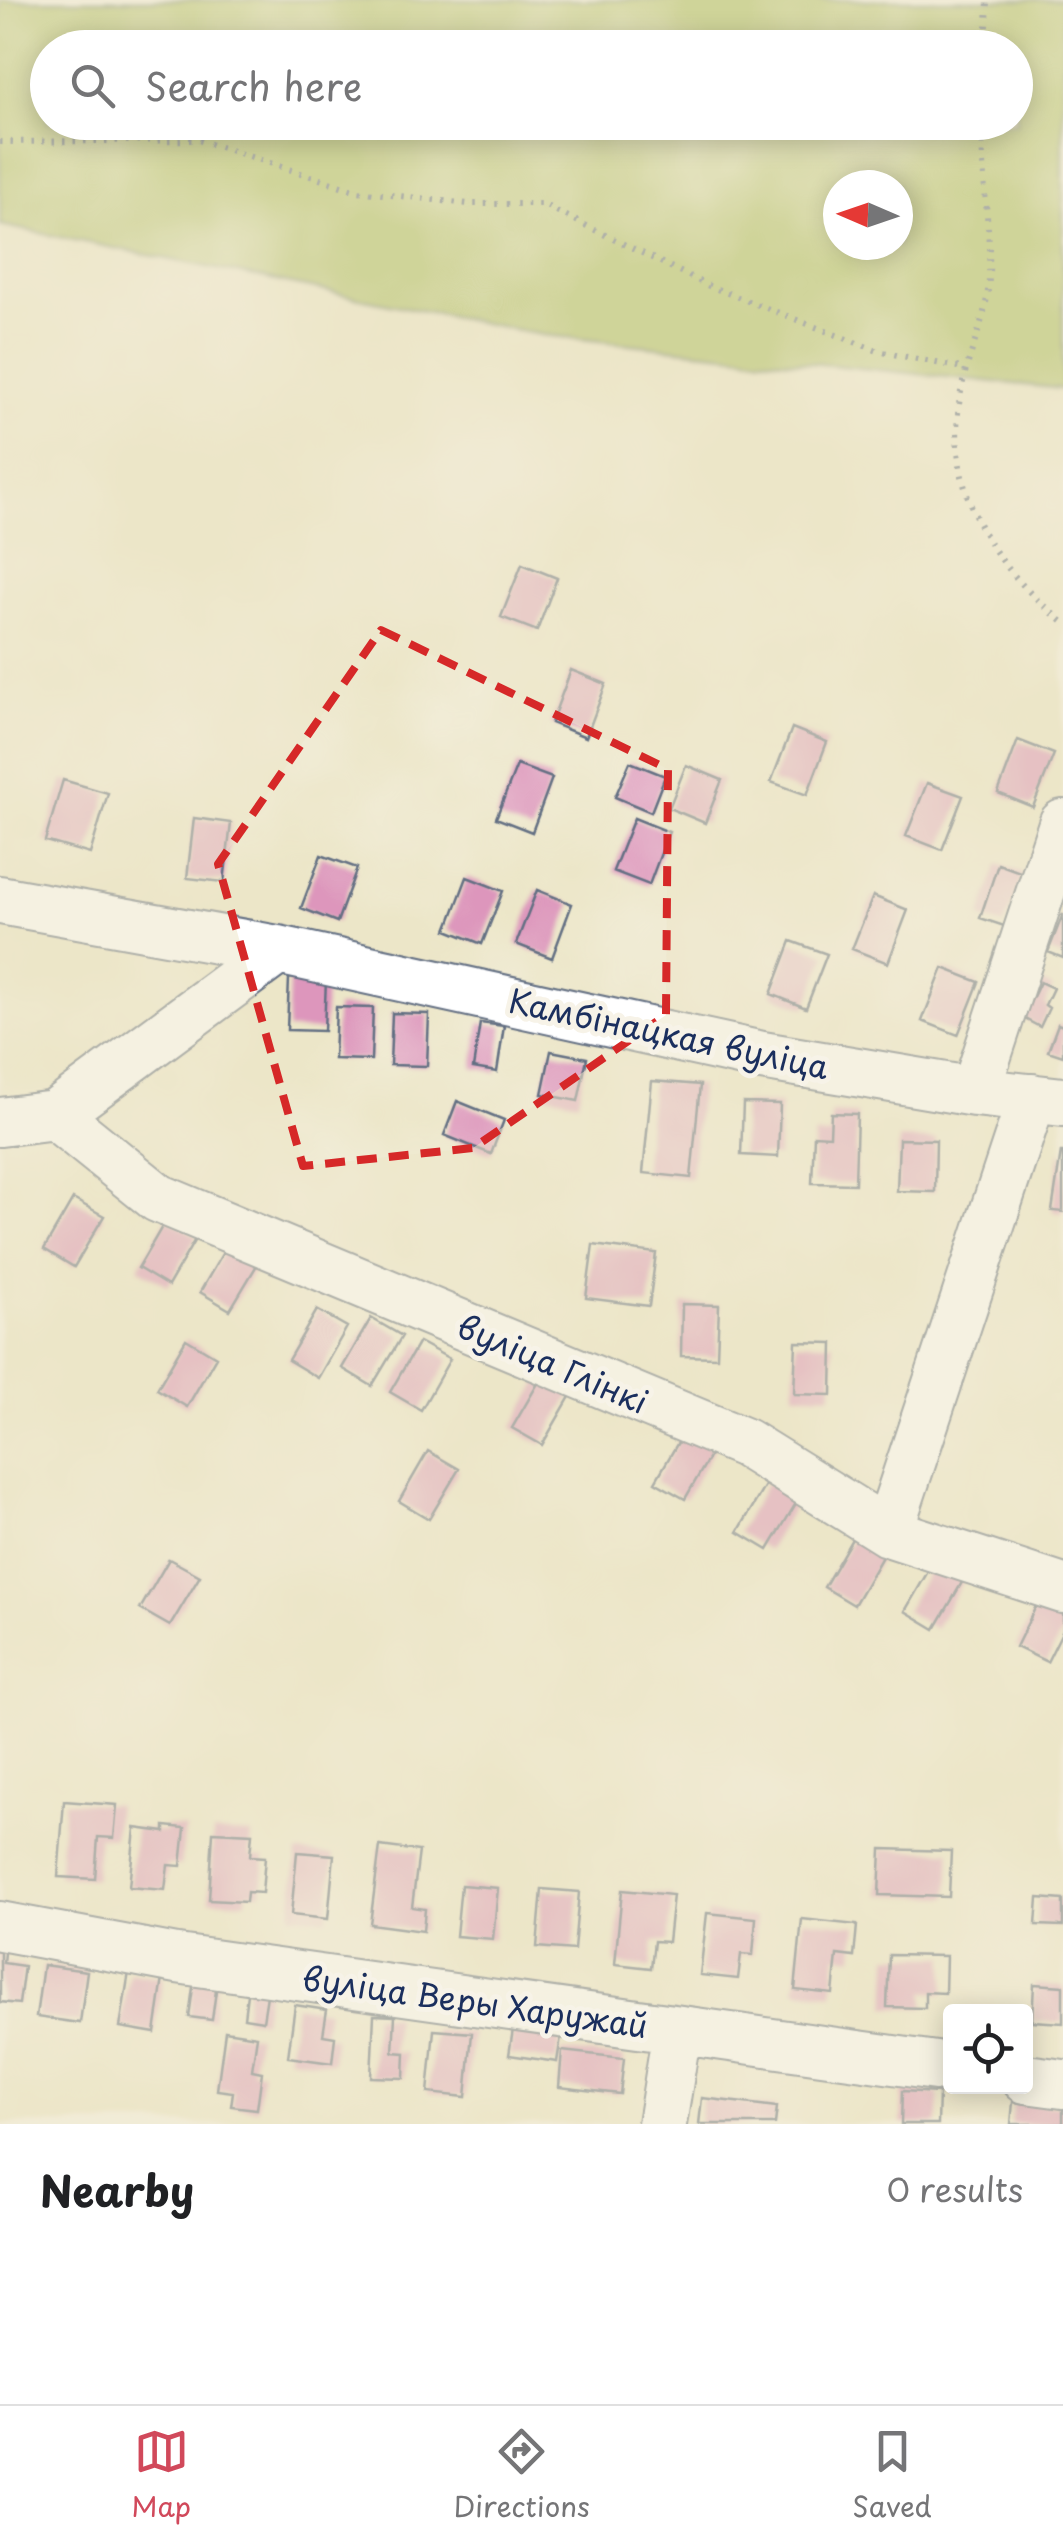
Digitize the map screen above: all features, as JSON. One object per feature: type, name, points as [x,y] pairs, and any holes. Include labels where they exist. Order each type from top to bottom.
[{"type":"street","points":[[976,1092],[1063,824]]},
{"type":"street","name":"Камбінацкая вуліца","points":[[0,900],[278,950],[762,1056],[976,1092],[1048,1100]]},
{"type":"street","points":[[0,1122],[56,1114],[278,950]]},
{"type":"street","points":[[888,1532],[1048,1100]]},
{"type":"street","name":"вуліца Глінкі","points":[[56,1114],[158,1198],[744,1444],[888,1532],[1063,1590]]},
{"type":"street","name":"вуліца Веры Харужай","points":[[0,1926],[176,1958],[943,2067]]},
{"type":"street","points":[[662,2124],[676,2030]]},
{"type":"street","points":[[1033,2080],[1063,2084]]},
{"type":"path","points":[[987,30],[988,0]]},
{"type":"path","points":[[0,142],[198,140],[357,191],[469,204],[542,204],[709,286],[878,351],[966,370]]},
{"type":"path","points":[[982,140],[990,274],[984,321],[966,370],[956,420],[964,490],[995,554],[1030,596],[1063,622]]},
{"type":"highlighted area","points":[[381,630],[668,769],[666,1015],[473,1148],[303,1166],[218,864]]},
{"type":"green space","points":[[0,0],[1063,0],[1063,389],[542,335],[0,225]]},
{"type":"building","points":[[522,564],[557,578],[537,631],[501,617]]},
{"type":"building","points":[[571,670],[606,684],[586,737],[551,723]]},
{"type":"building","points":[[792,728],[827,742],[807,795],[771,782]]},
{"type":"building","points":[[1018,740],[1054,754],[1033,807],[998,793]]},
{"type":"building","points":[[630,762],[665,776],[651,812],[615,797]]},
{"type":"building","points":[[517,765],[552,778],[532,832],[496,818]]},
{"type":"building","points":[[686,765],[722,780],[705,823],[669,808]]},
{"type":"building","points":[[63,780],[108,793],[90,854],[45,841]]},
{"type":"building","points":[[927,783],[963,796],[942,850],[906,836]]},
{"type":"building","points":[[194,818],[231,823],[224,882],[187,878]]},
{"type":"building","points":[[634,818],[669,832],[649,885],[613,871]]},
{"type":"building","points":[[321,855],[357,868],[337,922],[301,908]]},
{"type":"building","points":[[998,864],[1023,873],[1004,926],[980,918]]},
{"type":"building","points":[[467,877],[503,891],[482,944],[447,930]]},
{"type":"building","points":[[537,890],[572,904],[552,958],[516,944]]},
{"type":"building","points":[[873,896],[908,910],[888,963],[852,949]]},
{"type":"building","points":[[1063,914],[1063,958],[1048,952]]},
{"type":"building","points":[[791,941],[827,954],[806,1008],[771,994]]},
{"type":"building","points":[[943,968],[979,982],[958,1035],[922,1021]]},
{"type":"building","points":[[289,978],[326,979],[324,1031],[287,1030]]},
{"type":"building","points":[[1040,982],[1053,988],[1040,1027],[1023,1018]]},
{"type":"building","points":[[336,1007],[373,1008],[371,1060],[334,1059]]},
{"type":"building","points":[[392,1013],[429,1014],[427,1066],[390,1065]]},
{"type":"building","points":[[480,1023],[504,1026],[497,1072],[473,1068]]},
{"type":"building","points":[[1058,1024],[1063,1026],[1063,1056],[1048,1051]]},
{"type":"building","points":[[551,1051],[587,1058],[578,1101],[542,1094]]},
{"type":"building","points":[[652,1081],[700,1085],[691,1178],[643,1173]]},
{"type":"building","points":[[457,1101],[504,1120],[491,1154],[444,1135]]},
{"type":"building","points":[[743,1103],[780,1104],[778,1157],[741,1155]]},
{"type":"building","points":[[831,1113],[857,1114],[855,1184],[812,1183],[814,1135],[830,1136]]},
{"type":"building","points":[[899,1139],[936,1140],[935,1192],[897,1191]]},
{"type":"building","points":[[1063,1152],[1063,1212],[1052,1211]]},
{"type":"building","points":[[73,1199],[104,1216],[74,1267],[44,1249]]},
{"type":"building","points":[[167,1218],[197,1236],[168,1286],[138,1268]]},
{"type":"building","points":[[229,1242],[260,1260],[230,1310],[200,1292]]},
{"type":"building","points":[[593,1245],[656,1253],[649,1306],[586,1298]]},
{"type":"building","points":[[682,1304],[719,1305],[717,1357],[681,1356]]},
{"type":"building","points":[[317,1310],[347,1327],[318,1378],[288,1360]]},
{"type":"building","points":[[371,1318],[402,1336],[372,1386],[342,1368]]},
{"type":"building","points":[[186,1339],[216,1357],[187,1407],[157,1389]]},
{"type":"building","points":[[419,1342],[450,1359],[421,1410],[390,1392]]},
{"type":"building","points":[[796,1342],[833,1343],[832,1395],[794,1394]]},
{"type":"building","points":[[541,1378],[571,1395],[542,1445],[512,1428]]},
{"type":"building","points":[[684,1432],[714,1449],[685,1499],[655,1482]]},
{"type":"building","points":[[428,1451],[459,1469],[429,1519],[399,1501]]},
{"type":"building","points":[[767,1482],[798,1500],[768,1550],[738,1532]]},
{"type":"building","points":[[853,1537],[883,1555],[854,1605],[824,1587]]},
{"type":"building","points":[[169,1559],[200,1576],[170,1626],[140,1609]]},
{"type":"building","points":[[934,1561],[964,1579],[935,1629],[905,1611]]},
{"type":"building","points":[[1042,1594],[1063,1604],[1063,1630],[1047,1662],[1016,1647]]},
{"type":"building","points":[[64,1801],[117,1805],[114,1838],[98,1837],[95,1879],[58,1877]]},
{"type":"building","points":[[165,1826],[185,1828],[181,1866],[168,1865],[165,1890],[129,1887],[135,1828],[165,1832]]},
{"type":"building","points":[[213,1832],[252,1834],[250,1856],[265,1857],[262,1893],[247,1892],[246,1902],[209,1900]]},
{"type":"building","points":[[380,1846],[419,1851],[412,1907],[425,1909],[423,1931],[370,1924]]},
{"type":"building","points":[[881,1849],[951,1851],[949,1897],[879,1895]]},
{"type":"building","points":[[297,1852],[334,1855],[328,1919],[291,1915]]},
{"type":"building","points":[[461,1885],[498,1888],[493,1939],[456,1936]]},
{"type":"building","points":[[542,1889],[579,1892],[574,1950],[537,1947]]},
{"type":"building","points":[[622,1890],[673,1895],[668,1942],[654,1941],[651,1968],[615,1964]]},
{"type":"building","points":[[1038,1898],[1063,1900],[1063,1926],[1036,1925]]},
{"type":"building","points":[[707,1913],[756,1918],[753,1955],[741,1954],[738,1979],[700,1975]]},
{"type":"building","points":[[802,1919],[857,1925],[854,1957],[837,1955],[833,1994],[795,1990]]},
{"type":"building","points":[[0,1941],[5,1942],[3,1963],[24,1966],[19,2004],[0,2002]]},
{"type":"building","points":[[889,1955],[946,1956],[945,1993],[925,1992],[925,2008],[887,2007]]},
{"type":"building","points":[[43,1965],[87,1971],[80,2023],[36,2017]]},
{"type":"building","points":[[129,1972],[163,1978],[155,2033],[120,2027]]},
{"type":"building","points":[[194,1980],[217,1983],[212,2020],[189,2017]]},
{"type":"building","points":[[1034,1984],[1063,1986],[1063,2023],[1033,2021]]},
{"type":"building","points":[[248,1986],[268,1989],[263,2021],[244,2018]]},
{"type":"building","points":[[295,2005],[327,2010],[323,2035],[335,2037],[332,2063],[288,2057]]},
{"type":"building","points":[[374,2015],[395,2016],[393,2052],[405,2053],[404,2078],[371,2077]]},
{"type":"building","points":[[514,2023],[562,2030],[557,2062],[509,2055]]},
{"type":"building","points":[[434,2030],[472,2033],[466,2097],[428,2093]]},
{"type":"building","points":[[225,2031],[257,2036],[252,2070],[262,2072],[257,2109],[231,2106],[233,2092],[217,2090]]},
{"type":"building","points":[[562,2051],[624,2058],[620,2094],[559,2087]]},
{"type":"building","points":[[902,2091],[939,2093],[938,2124],[901,2124]]},
{"type":"building","points":[[702,2098],[777,2107],[775,2124],[699,2124]]},
{"type":"building","points":[[1013,2102],[1063,2106],[1063,2124],[1011,2124]]}]
